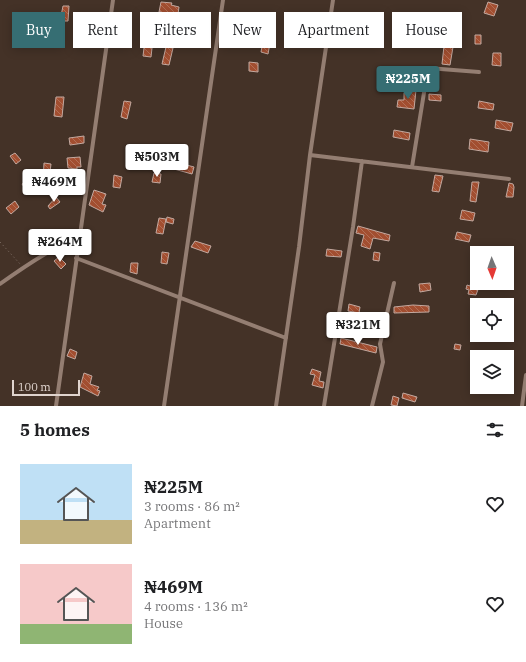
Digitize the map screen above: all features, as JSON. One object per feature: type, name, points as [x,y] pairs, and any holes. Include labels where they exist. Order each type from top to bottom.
[{"type":"street","points":[[56,406],[113,0]]},
{"type":"street","points":[[164,406],[223,0]]},
{"type":"street","points":[[276,406],[299,247],[310,155],[333,0]]},
{"type":"street","points":[[412,167],[428,68],[479,72]]},
{"type":"street","points":[[310,155],[509,179]]},
{"type":"street","points":[[324,406],[354,227],[362,161]]},
{"type":"street","points":[[0,284],[23,267],[59,245],[79,236]]},
{"type":"street","points":[[76,258],[286,338]]},
{"type":"street","points":[[372,406],[383,362],[380,344],[394,283]]},
{"type":"street","points":[[522,406],[526,376]]},
{"type":"path","points":[[0,242],[23,267]]},
{"type":"building","points":[[161,2],[172,3],[171,5],[179,7],[178,12],[159,12]]},
{"type":"building","points":[[488,2],[498,5],[494,16],[484,13]]},
{"type":"building","points":[[63,6],[69,6],[68,21],[65,21],[65,12],[62,12]]},
{"type":"building","points":[[475,35],[481,35],[481,44],[475,44]]},
{"type":"building","points":[[144,48],[152,48],[151,57],[143,56]]},
{"type":"building","points":[[166,48],[173,48],[169,65],[162,64]]},
{"type":"building","points":[[262,48],[269,48],[268,54],[261,52]]},
{"type":"building","points":[[444,48],[453,48],[450,65],[442,64]]},
{"type":"building","points":[[493,53],[501,53],[501,66],[492,65]]},
{"type":"building","points":[[249,62],[258,63],[258,72],[249,71]]},
{"type":"building","points":[[408,89],[416,90],[414,109],[397,107],[398,100],[404,100],[404,93],[407,94]]},
{"type":"building","points":[[429,94],[441,95],[441,101],[429,100]]},
{"type":"building","points":[[56,97],[64,97],[62,117],[54,116]]},
{"type":"building","points":[[124,101],[131,102],[127,119],[121,117]]},
{"type":"building","points":[[479,101],[494,104],[493,110],[478,108]]},
{"type":"building","points":[[496,120],[513,123],[511,131],[495,128]]},
{"type":"building","points":[[394,130],[410,133],[409,140],[393,137]]},
{"type":"building","points":[[84,136],[84,143],[70,145],[69,138]]},
{"type":"building","points":[[470,139],[489,142],[488,152],[469,149]]},
{"type":"building","points":[[15,153],[21,160],[16,164],[10,156]]},
{"type":"building","points":[[80,157],[81,167],[77,167],[77,169],[68,168],[67,158]]},
{"type":"building","points":[[176,162],[194,167],[192,174],[174,169]]},
{"type":"building","points":[[44,163],[51,164],[49,180],[43,180]]},
{"type":"building","points":[[154,173],[161,174],[160,183],[152,182]]},
{"type":"building","points":[[114,175],[122,177],[120,188],[113,187]]},
{"type":"building","points":[[435,175],[443,176],[439,192],[432,191]]},
{"type":"building","points":[[33,176],[38,182],[26,190],[22,184]]},
{"type":"building","points":[[472,182],[479,182],[476,202],[470,201]]},
{"type":"building","points":[[509,183],[513,184],[514,187],[513,197],[506,197]]},
{"type":"building","points":[[94,190],[106,194],[102,204],[106,205],[103,212],[89,205]]},
{"type":"building","points":[[56,197],[60,202],[50,209],[48,206]]},
{"type":"building","points":[[15,201],[19,207],[11,214],[6,208]]},
{"type":"building","points":[[462,210],[475,213],[473,221],[460,219]]},
{"type":"building","points":[[167,217],[174,219],[173,224],[166,222]]},
{"type":"building","points":[[159,218],[166,219],[163,234],[156,233]]},
{"type":"building","points":[[358,226],[390,235],[389,241],[373,238],[370,249],[361,246],[364,235],[356,233]]},
{"type":"building","points":[[457,232],[471,235],[469,242],[455,239]]},
{"type":"building","points":[[195,241],[211,246],[208,253],[191,247]]},
{"type":"building","points":[[327,249],[342,251],[341,257],[326,256]]},
{"type":"building","points":[[162,252],[169,253],[167,264],[161,263]]},
{"type":"building","points":[[374,252],[380,253],[379,261],[373,260]]},
{"type":"building","points":[[59,257],[66,264],[61,269],[54,261]]},
{"type":"building","points":[[131,263],[138,263],[137,274],[130,272]]},
{"type":"building","points":[[430,283],[431,290],[420,292],[419,284]]},
{"type":"building","points":[[467,285],[470,286],[470,290],[478,290],[476,295],[468,294],[469,290],[466,289]]},
{"type":"building","points":[[349,304],[360,307],[359,313],[348,311]]},
{"type":"building","points":[[413,305],[429,306],[429,312],[394,313],[394,307]]},
{"type":"building","points":[[341,338],[377,347],[376,353],[340,344]]},
{"type":"building","points":[[455,344],[461,345],[460,350],[454,349]]},
{"type":"building","points":[[70,349],[77,352],[75,359],[67,356]]},
{"type":"building","points":[[312,369],[321,372],[319,381],[324,382],[323,388],[312,385],[315,375],[310,374]]},
{"type":"building","points":[[84,373],[92,376],[90,384],[99,387],[97,390],[100,391],[98,396],[80,387]]},
{"type":"building","points":[[403,393],[417,397],[415,402],[402,398]]},
{"type":"building","points":[[393,396],[399,398],[397,406],[391,405]]}]
